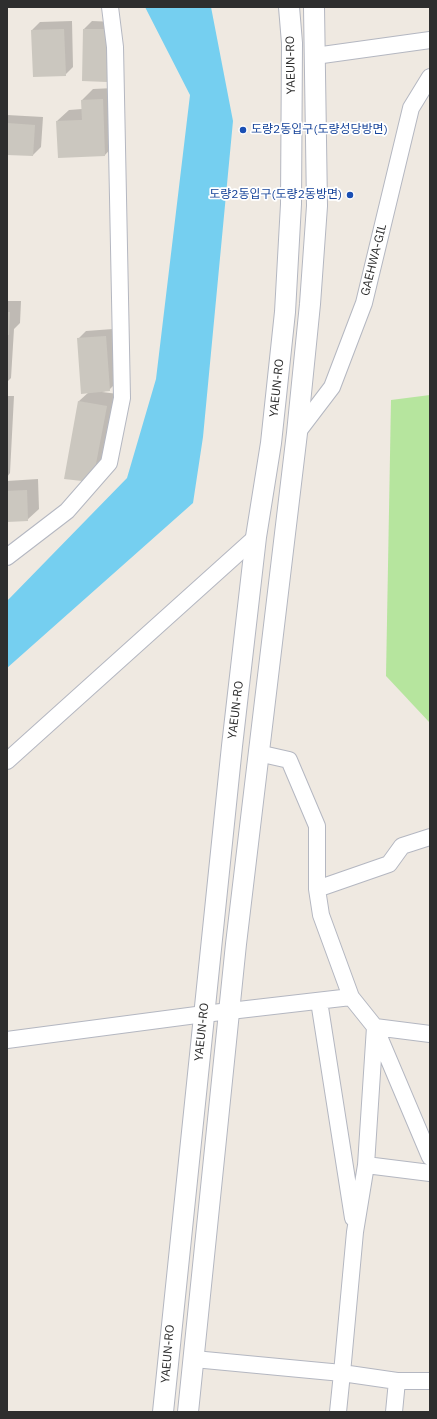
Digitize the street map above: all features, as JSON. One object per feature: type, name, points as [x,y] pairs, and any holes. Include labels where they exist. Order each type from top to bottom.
[{"type":"street","points":[[7,557],[67,511],[109,463],[122,398],[114,47],[110,7]]},
{"type":"street","name":"YAEUN-RO","points":[[163,1412],[232,746],[256,537],[271,443],[286,312],[292,204],[292,43],[289,7]]},
{"type":"street","name":"YAEUN-RO","points":[[188,1412],[229,1011],[258,753],[297,433],[310,304],[317,206],[314,7]]},
{"type":"street","name":"YAEUN-RO","points":[[315,56],[430,40]]},
{"type":"street","name":"GAEHWA-GIL","points":[[297,433],[332,387],[364,303],[411,108],[430,77]]},
{"type":"street","points":[[7,760],[256,537]]},
{"type":"street","points":[[258,753],[289,760],[317,826],[317,889],[321,915],[351,997],[375,1027],[430,1157]]},
{"type":"street","points":[[317,889],[389,864],[402,846],[430,837]]},
{"type":"street","points":[[7,1040],[204,1014],[351,997]]},
{"type":"street","points":[[319,1001],[355,1232]]},
{"type":"street","points":[[375,1027],[430,1034]]},
{"type":"street","points":[[338,1412],[355,1232],[366,1165],[375,1027]]},
{"type":"street","points":[[366,1165],[430,1173]]},
{"type":"street","points":[[194,1359],[342,1373],[397,1381],[430,1382]]},
{"type":"street","points":[[394,1412],[397,1381]]},
{"type":"green space","points":[[430,395],[430,723],[386,676],[391,400]]},
{"type":"water","points":[[145,7],[211,7],[233,121],[203,437],[193,503],[7,668],[7,601],[127,478],[156,379],[190,95]]},
{"type":"building","points":[[64,29],[66,76],[33,77],[31,30]]},
{"type":"building","points":[[83,29],[108,29],[107,82],[82,81]]},
{"type":"building","points":[[103,99],[105,156],[58,158],[56,121],[82,120],[81,100]]},
{"type":"building","points":[[7,123],[35,125],[33,156],[7,155]]},
{"type":"building","points":[[7,312],[10,312],[9,335],[7,335]]},
{"type":"building","points":[[106,336],[110,391],[81,394],[77,338]]},
{"type":"building","points":[[78,401],[107,406],[94,474],[82,481],[64,479]]},
{"type":"building","points":[[27,490],[28,521],[7,522],[7,491]]},
{"type":"place","name":"도량2동입구(도량성당방면)","points":[[243,130]]},
{"type":"place","name":"도량2동입구(도량2동방면)","points":[[350,195]]}]
